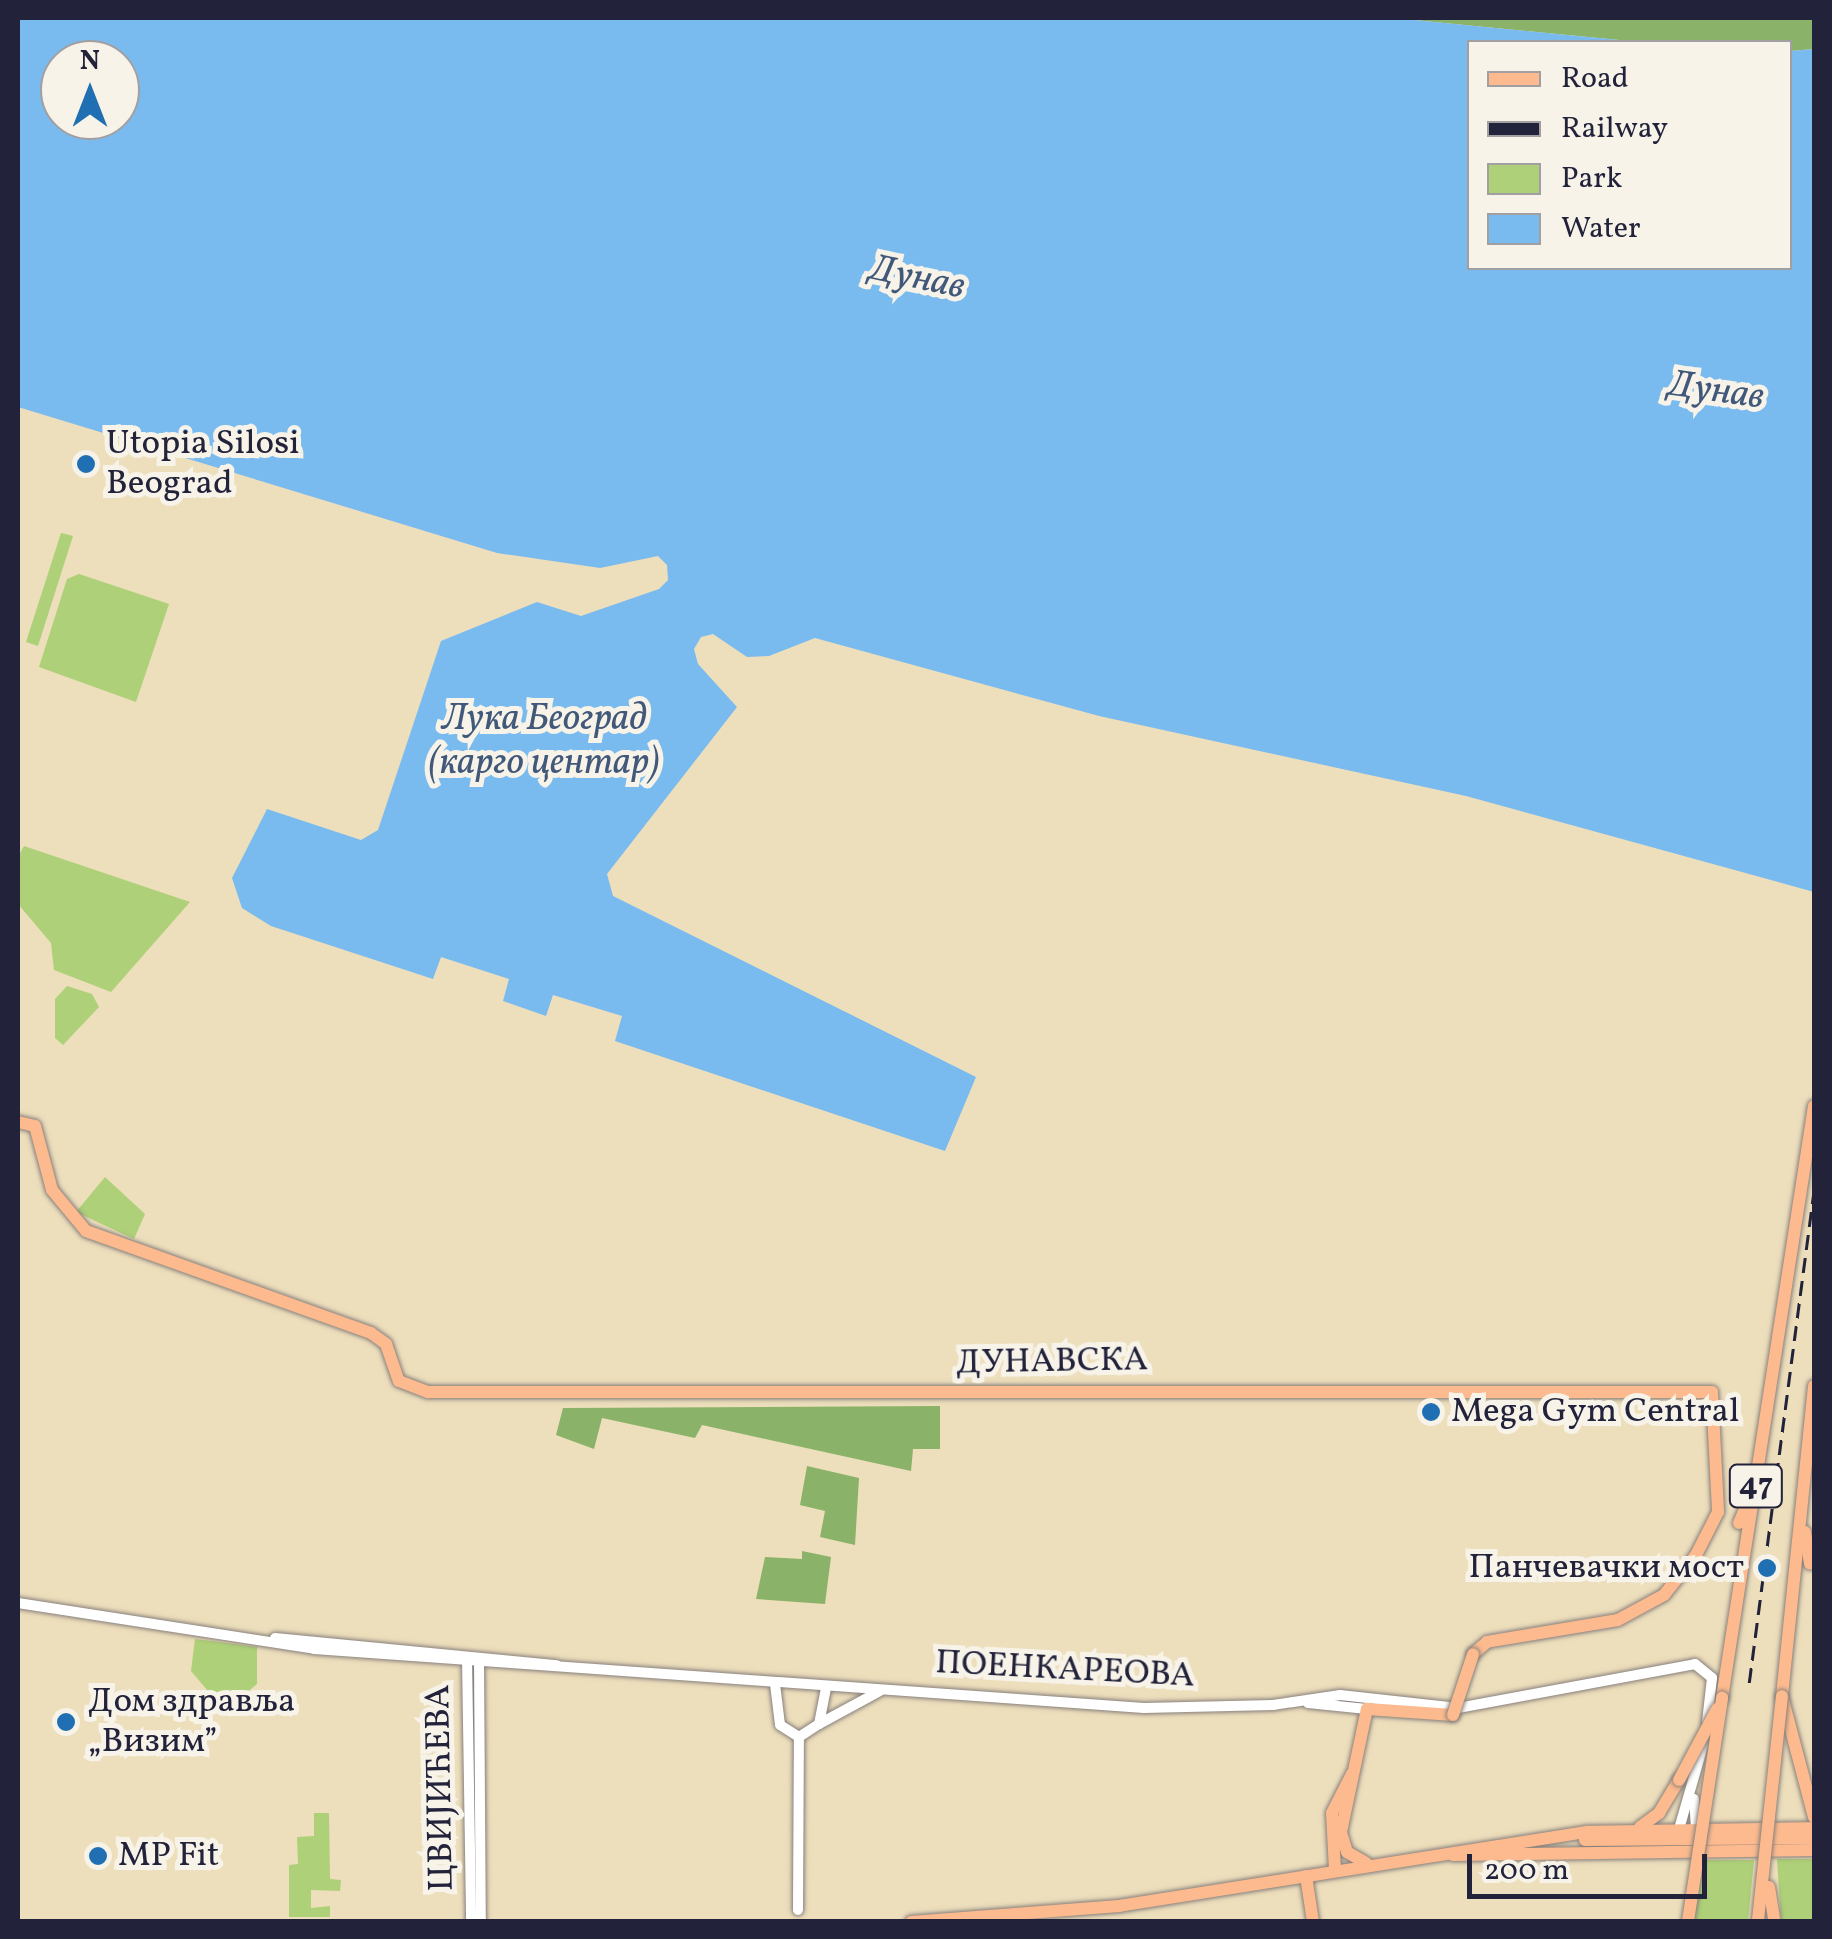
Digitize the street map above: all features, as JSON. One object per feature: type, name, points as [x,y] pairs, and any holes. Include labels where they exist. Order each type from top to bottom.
[{"type":"main road","name":"47","points":[[1688,1921],[1814,1106]]},
{"type":"main road","name":"ДУНАВСКА","points":[[18,1122],[38,1130],[52,1190],[83,1229],[372,1332],[386,1344],[397,1378],[416,1390],[460,1394],[1712,1392],[1718,1512],[1696,1555],[1664,1594],[1618,1620],[1487,1642],[1474,1654],[1453,1715]]},
{"type":"main road","name":"47","points":[[1758,1921],[1814,1386]]},
{"type":"main road","points":[[1739,1523],[1756,1486]]},
{"type":"main road","points":[[1802,1507],[1810,1564]]},
{"type":"main road","points":[[1782,1696],[1814,1817]]},
{"type":"main road","points":[[1636,1829],[1659,1813],[1722,1698]]},
{"type":"main road","points":[[1367,1709],[1342,1840],[1347,1852],[1371,1865]]},
{"type":"main road","name":"ПОЕНКАРЕОВА","points":[[1367,1709],[1453,1715]]},
{"type":"main road","points":[[1334,1870],[1332,1813],[1355,1771]]},
{"type":"main road","points":[[911,1922],[1085,1910],[1446,1853],[1636,1829],[1814,1828]]},
{"type":"main road","points":[[1562,1838],[1814,1838]]},
{"type":"main road","points":[[1768,1840],[1774,1920]]},
{"type":"main road","points":[[1446,1853],[1472,1860],[1584,1851],[1814,1850]]},
{"type":"main road","points":[[1306,1876],[1313,1922]]},
{"type":"street","name":"ПОЕНКАРЕОВА","points":[[18,1603],[262,1640],[578,1669],[1144,1708],[1302,1702],[1340,1696],[1458,1708],[1704,1666],[1712,1688],[1695,1788]]},
{"type":"street","name":"ЦВИЈИЋЕВА","points":[[471,1922],[473,1659]]},
{"type":"street","name":"ЦВИЈИЋЕВА","points":[[473,1659],[481,1922]]},
{"type":"street","points":[[775,1684],[780,1725],[799,1737]]},
{"type":"street","points":[[819,1724],[826,1688]]},
{"type":"street","points":[[799,1737],[881,1691]]},
{"type":"street","name":"ПОЕНКАРЕОВА","points":[[1302,1702],[1367,1709]]},
{"type":"street","points":[[798,1910],[799,1737]]},
{"type":"street","points":[[1678,1829],[1695,1788]]},
{"type":"street","points":[[1695,1788],[1696,1830]]},
{"type":"green space","points":[[1394,18],[1814,18],[1814,49],[1792,51],[1792,40],[1620,40]]},
{"type":"green space","points":[[61,533],[73,536],[38,646],[26,642]]},
{"type":"green space","points":[[79,574],[169,604],[136,702],[39,667],[67,579]]},
{"type":"green space","points":[[24,846],[190,902],[111,992],[54,970],[51,943],[18,904],[18,857]]},
{"type":"green space","points":[[67,986],[92,994],[99,1007],[63,1045],[55,1038],[55,999]]},
{"type":"green space","points":[[105,1177],[145,1214],[134,1239],[76,1212]]},
{"type":"green space","points":[[940,1406],[940,1449],[913,1449],[911,1471],[702,1425],[695,1438],[602,1418],[594,1449],[556,1435],[563,1408]]},
{"type":"green space","points":[[807,1466],[859,1478],[855,1545],[820,1537],[825,1511],[800,1505]]},
{"type":"green space","points":[[802,1551],[831,1557],[825,1604],[756,1599],[765,1557],[802,1559]]},
{"type":"green space","points":[[195,1639],[257,1647],[257,1684],[225,1711],[191,1671]]},
{"type":"green space","points":[[314,1813],[329,1813],[330,1879],[341,1880],[340,1891],[311,1890],[311,1908],[330,1906],[330,1917],[289,1917],[289,1865],[298,1864],[297,1837],[314,1836]]},
{"type":"green space","points":[[1777,1859],[1814,1859],[1814,1921],[1781,1921]]},
{"type":"green space","points":[[1697,1860],[1754,1860],[1748,1921],[1688,1922]]},
{"type":"water","points":[[18,18],[1394,18],[1620,40],[1467,40],[1467,270],[1792,270],[1792,51],[1814,49],[1814,892],[1466,796],[1099,716],[815,638],[769,656],[747,657],[713,634],[701,637],[694,649],[698,664],[737,707],[607,874],[613,896],[976,1077],[945,1151],[615,1041],[622,1016],[553,995],[546,1016],[503,1001],[509,979],[441,957],[433,979],[271,926],[242,908],[232,878],[267,809],[361,840],[378,830],[441,641],[537,602],[581,616],[659,589],[668,580],[667,565],[658,556],[600,568],[497,553],[18,407]]},
{"type":"railway","points":[[1749,1683],[1814,1189]]},
{"type":"place","name":"Utopia Silosi Beograd","points":[[86,464]]},
{"type":"place","name":"Mega Gym Central","points":[[1431,1412]]},
{"type":"place","name":"Панчевачки мост","points":[[1767,1568]]},
{"type":"place","name":"Дом здравља „Визим”","points":[[66,1722]]},
{"type":"place","name":"MP Fit","points":[[98,1856]]},
{"type":"water label","name":"Дунав","points":[[917,279]]},
{"type":"water label","name":"Дунав","points":[[1716,392]]},
{"type":"water label","name":"Лука Београд (карго центар)","points":[[544,742]]}]
